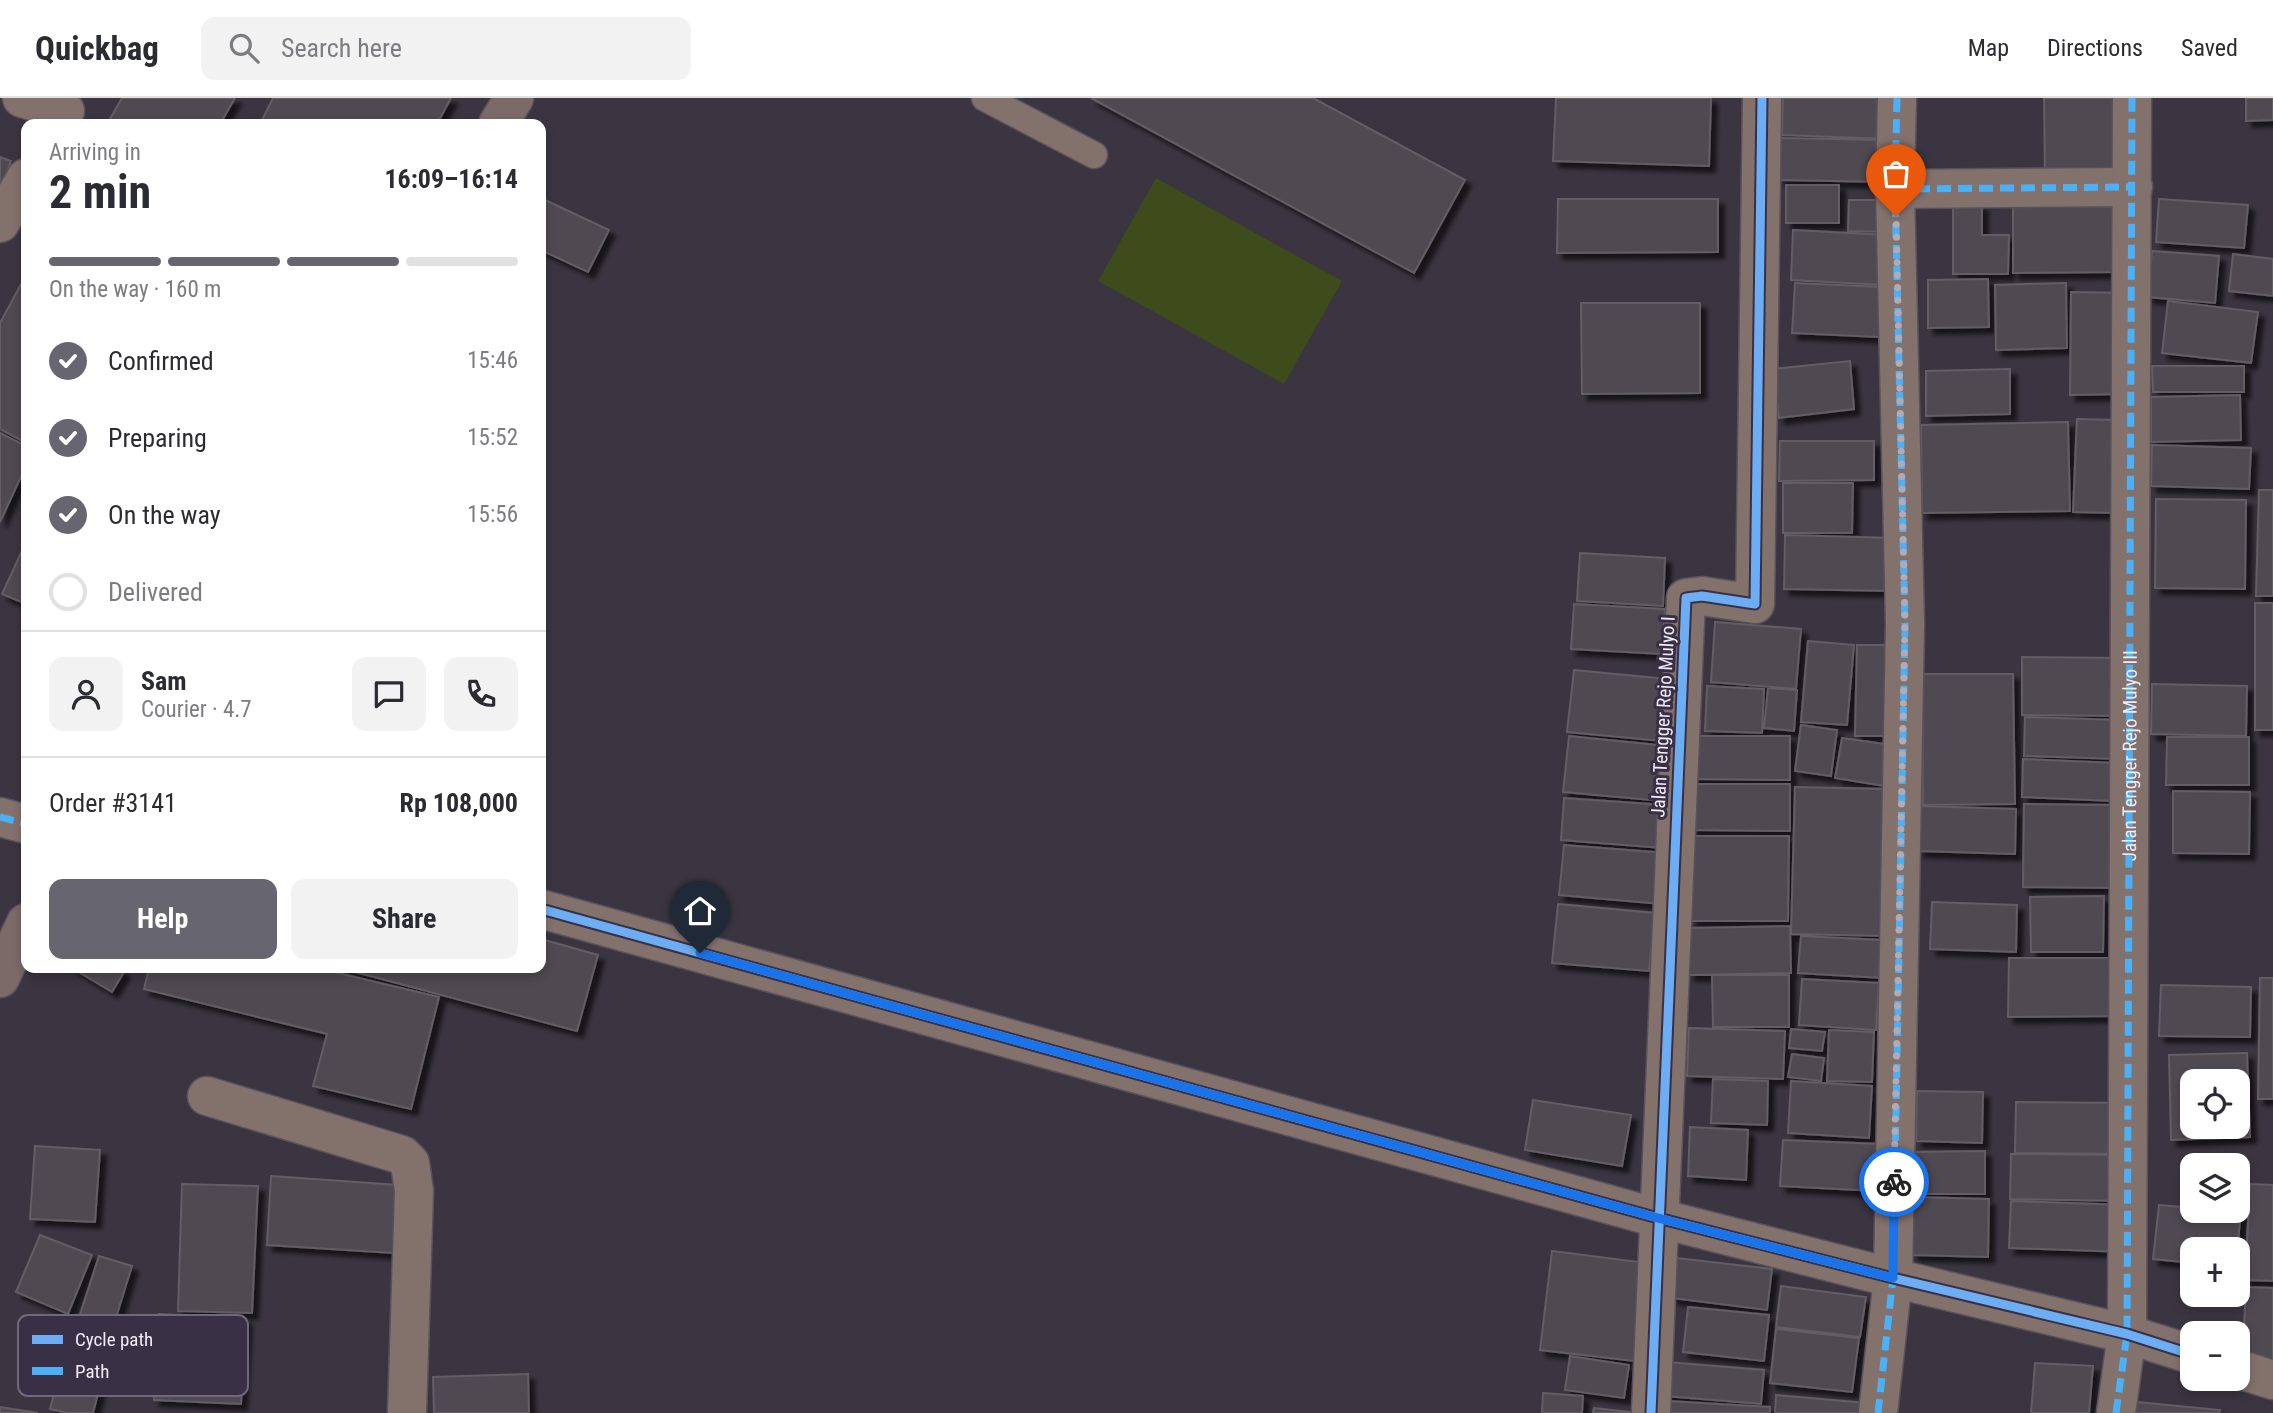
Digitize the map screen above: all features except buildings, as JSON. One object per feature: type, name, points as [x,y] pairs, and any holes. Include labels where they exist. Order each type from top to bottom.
[{"type":"main road","points":[[501,119],[514,98]]},
{"type":"main road","points":[[0,978],[21,934]]},
{"type":"street","points":[[22,98],[64,111]]},
{"type":"street","name":"Jalan Tengger Rejo Mulyo I","points":[[1651,1413],[1686,598],[1702,596],[1755,604],[1762,98]]},
{"type":"street","points":[[1878,1413],[1893,1278],[1905,624],[1895,188],[1897,98]]},
{"type":"street","name":"Jalan Tengger Rejo Mulyo III","points":[[2116,1413],[2127,1334],[2132,98]]},
{"type":"street","points":[[0,223],[21,187]]},
{"type":"street","points":[[1895,188],[2133,187]]},
{"type":"street","points":[[0,817],[21,823]]},
{"type":"street","points":[[546,910],[1658,1218],[2127,1334],[2180,1351]]},
{"type":"street","points":[[207,1096],[401,1155],[410,1163],[414,1191],[407,1413]]},
{"type":"street","points":[[2250,1373],[2273,1380]]},
{"type":"lane","points":[[985,98],[1094,155]]},
{"type":"green space","points":[[1156,178],[1342,281],[1284,384],[1098,281]]},
{"type":"marked path","points":[[1878,1413],[1893,1278],[1905,624],[1895,189],[1897,98]]},
{"type":"marked path","points":[[2116,1413],[2127,1334],[2132,98]]},
{"type":"marked path","points":[[1895,189],[2133,187]]},
{"type":"marked path","points":[[0,817],[21,823]]},
{"type":"cycle path","points":[[1651,1413],[1686,598],[1702,596],[1755,604],[1762,98]]},
{"type":"cycle path","points":[[546,910],[1658,1218],[2127,1334],[2180,1351]]},
{"type":"way so far","points":[[1894,1182],[1905,624],[1896,216]]},
{"type":"route","points":[[700,953],[1658,1218],[1893,1278],[1894,1182]]}]
